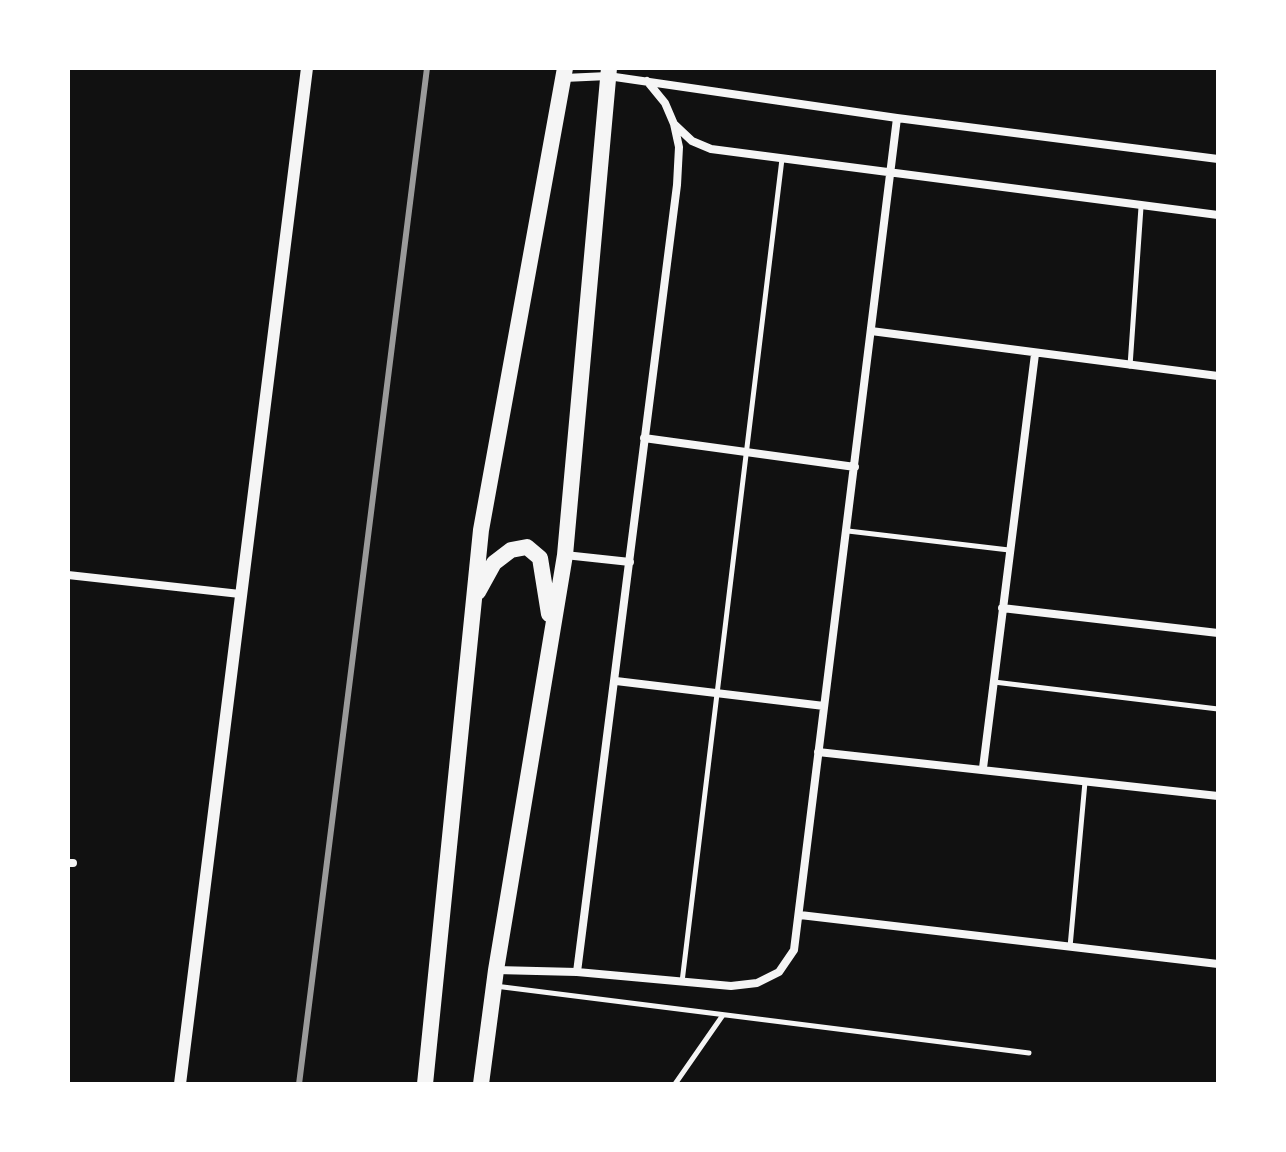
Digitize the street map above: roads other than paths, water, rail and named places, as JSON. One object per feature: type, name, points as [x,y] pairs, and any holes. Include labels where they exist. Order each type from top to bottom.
[{"type":"main road","points":[[481,1084],[495,978],[565,555],[608,72]]},
{"type":"main road","points":[[425,1084],[481,530],[564,73]]},
{"type":"main road","points":[[474,600],[494,563],[511,550],[527,547],[540,558],[545,574],[551,639]]},
{"type":"street","points":[[180,1084],[307,68]]},
{"type":"street","points":[[564,73],[608,72],[647,81],[897,118],[1218,159]]},
{"type":"street","points":[[577,972],[677,185],[679,147],[674,124],[665,103],[647,81]]},
{"type":"street","points":[[495,978],[577,972],[731,986],[757,983],[779,972],[794,950],[897,118]]},
{"type":"street","points":[[674,124],[692,141],[711,149],[1218,215]]},
{"type":"street","points":[[871,331],[1218,376]]},
{"type":"street","points":[[983,768],[1035,354]]},
{"type":"street","points":[[644,438],[855,467]]},
{"type":"street","points":[[565,555],[630,562]]},
{"type":"street","points":[[68,575],[240,594]]},
{"type":"street","points":[[1002,608],[1218,633]]},
{"type":"street","points":[[616,681],[824,706]]},
{"type":"street","points":[[818,752],[1218,796]]},
{"type":"street","points":[[800,915],[1218,964]]},
{"type":"lane","points":[[682,982],[782,159]]},
{"type":"lane","points":[[1130,366],[1141,207]]},
{"type":"lane","points":[[848,531],[1010,550]]},
{"type":"lane","points":[[994,682],[1218,709]]},
{"type":"lane","points":[[1070,947],[1086,781]]},
{"type":"lane","points":[[495,978],[723,1015],[1029,1053]]},
{"type":"lane","points":[[675,1084],[723,1015]]},
{"type":"railway","points":[[299,1084],[427,68]]}]
